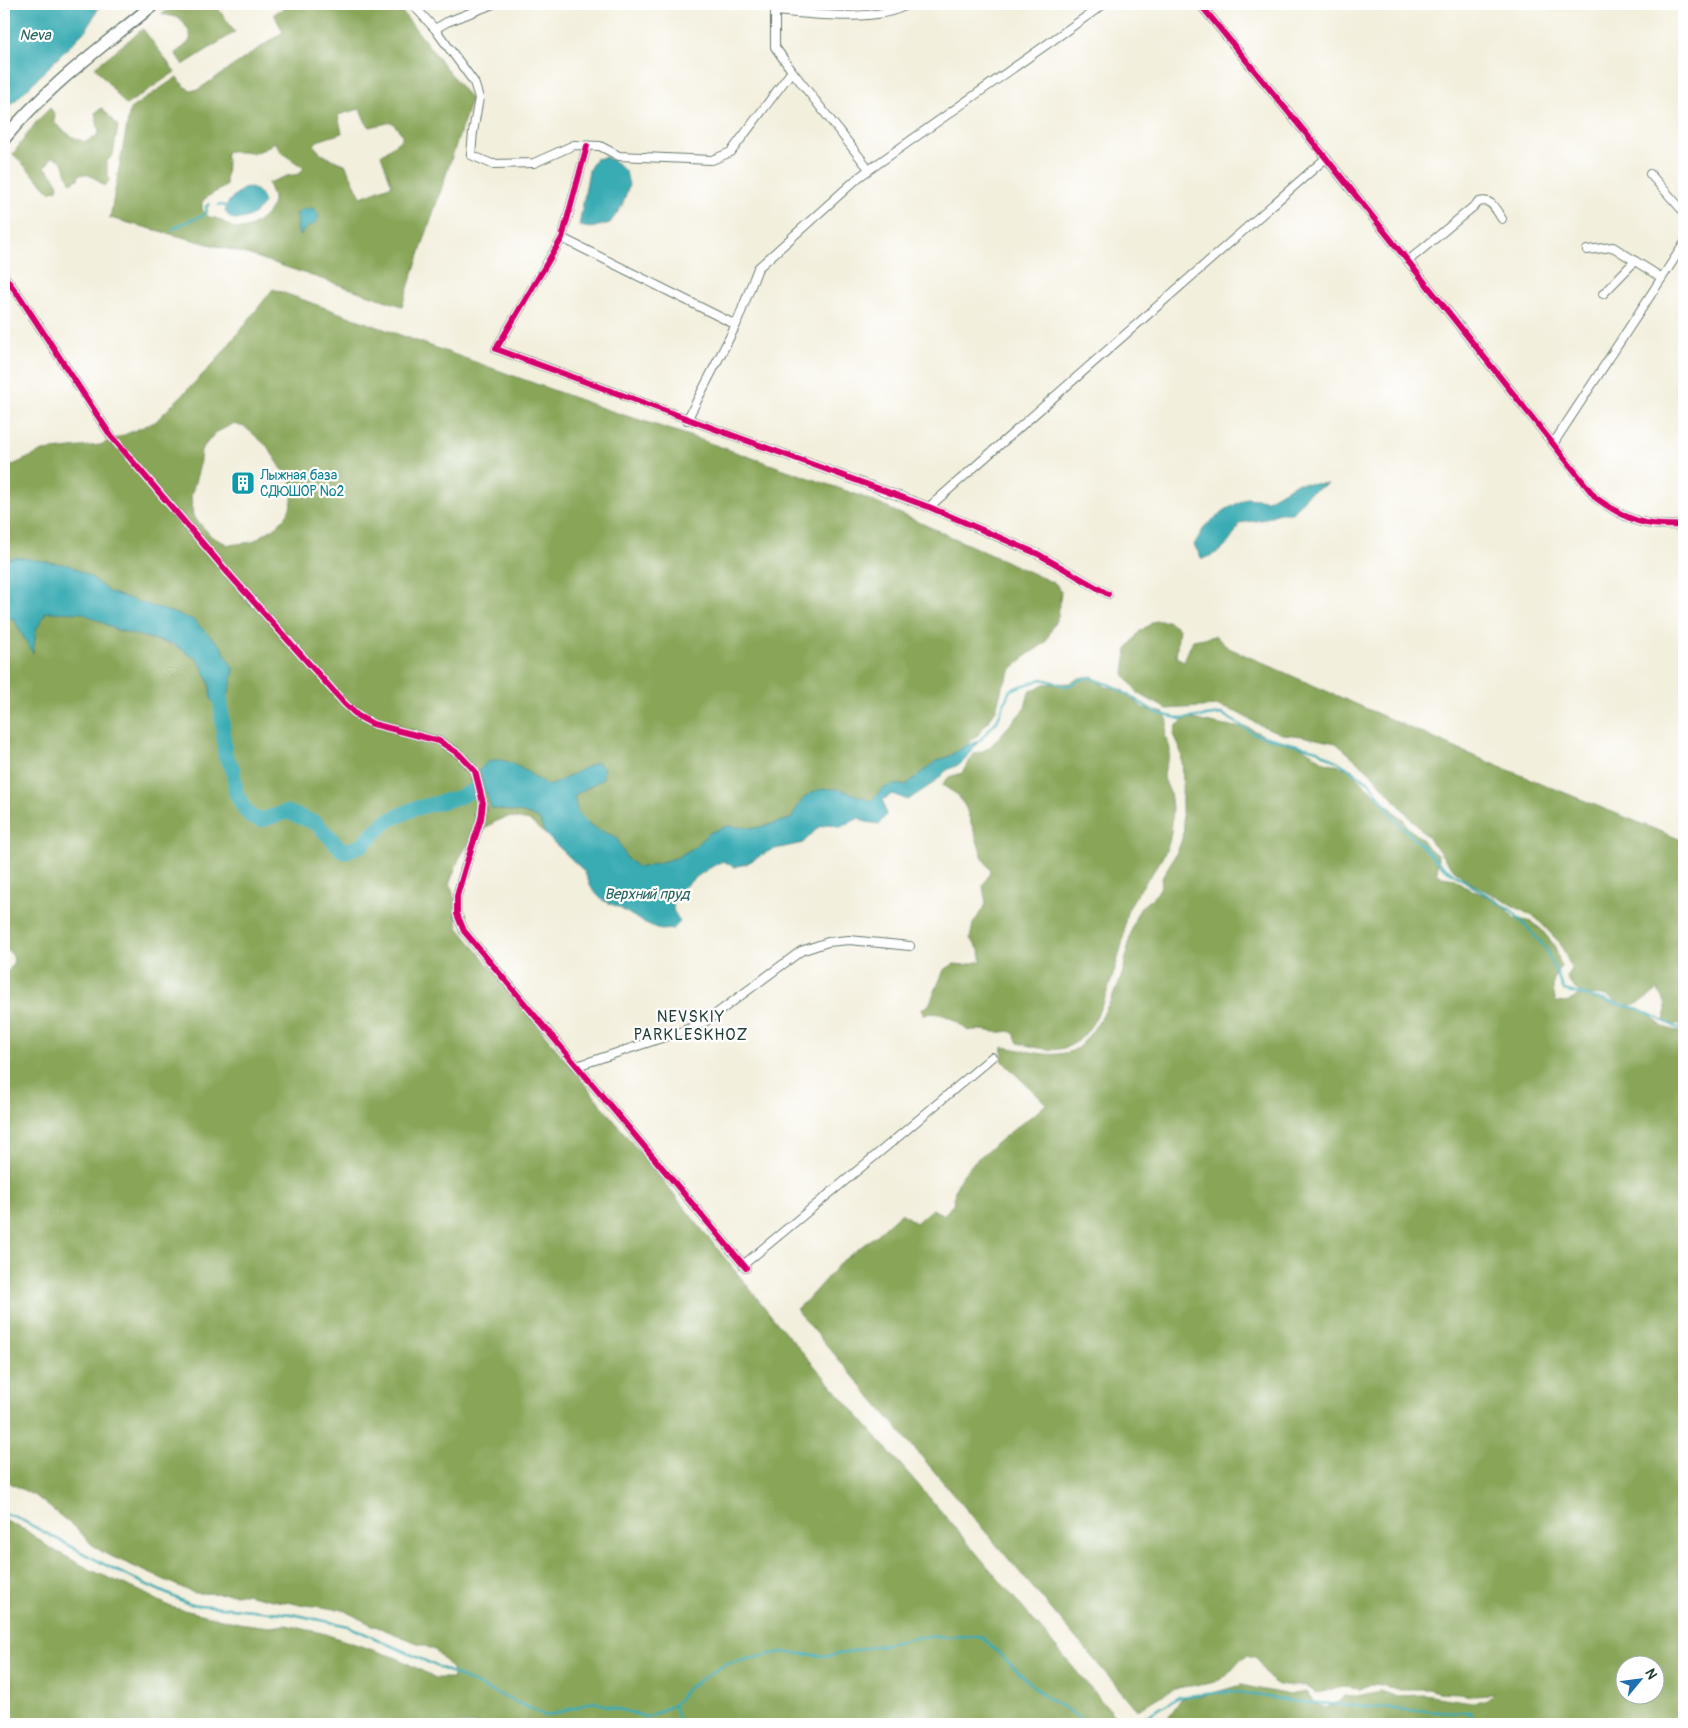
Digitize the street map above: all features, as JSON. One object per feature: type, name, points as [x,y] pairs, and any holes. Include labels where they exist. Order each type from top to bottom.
[{"type":"main road","points":[[4,139],[63,77],[154,4]]},
{"type":"street","points":[[414,4],[474,82],[480,98],[473,132],[471,155],[492,164],[534,163],[574,145],[600,146],[620,156],[712,160],[732,152],[792,71]]},
{"type":"street","points":[[435,29],[493,4]]},
{"type":"street","points":[[869,169],[775,47],[775,7],[831,15],[882,13],[900,9],[908,4]]},
{"type":"street","points":[[687,420],[736,325],[758,268],[869,169],[1104,4]]},
{"type":"street","points":[[1200,4],[1326,158],[1596,498],[1618,514],[1641,522],[1663,526],[1684,525]]},
{"type":"street","points":[[587,146],[562,238],[496,349],[929,507],[1038,554],[1108,594]]},
{"type":"street","points":[[929,507],[1326,158]]},
{"type":"street","points":[[1650,174],[1684,212]]},
{"type":"street","points":[[1408,261],[1479,202],[1485,200],[1491,202],[1502,219]]},
{"type":"street","points":[[562,238],[736,325]]},
{"type":"street","points":[[1553,444],[1684,244]]},
{"type":"street","points":[[1587,250],[1613,247],[1662,278]]},
{"type":"street","points":[[1603,294],[1635,261]]},
{"type":"street","points":[[4,276],[20,297],[111,436],[228,573],[345,704],[358,716],[373,724],[439,741],[459,754],[475,771],[483,803],[481,819],[457,896],[457,914],[464,931],[744,1267],[992,1057]]},
{"type":"street","points":[[577,1066],[705,1022],[801,952],[819,945],[849,940],[910,946]]},
{"type":"green space","points":[[175,4],[215,4],[235,32],[183,65],[175,53],[186,45],[190,34],[180,18],[162,14]]},
{"type":"green space","points":[[290,4],[396,4],[471,100],[402,306],[250,255],[110,218],[130,109],[177,77],[189,89],[199,89],[283,32],[274,14]],"holes":[[[360,109],[366,123],[370,127],[392,122],[402,134],[402,139],[381,155],[392,185],[361,197],[345,164],[324,155],[314,145],[317,141],[342,133],[338,115]],[[275,142],[282,153],[304,168],[299,174],[268,183],[273,199],[270,209],[262,219],[251,226],[237,229],[217,218],[207,216],[202,209],[202,202],[226,186],[227,159],[225,156],[227,152],[253,153],[265,149]]]},
{"type":"green space","points":[[143,29],[175,72],[126,105],[95,67]]},
{"type":"green space","points":[[50,108],[55,114],[54,122],[61,129],[76,139],[85,142],[94,138],[99,132],[95,113],[102,108],[118,126],[113,155],[107,161],[109,181],[106,185],[102,185],[89,175],[79,175],[78,179],[71,183],[63,163],[57,158],[52,157],[45,167],[56,179],[58,186],[57,189],[50,192],[13,154],[37,121]]},
{"type":"green space","points":[[273,289],[608,410],[681,433],[861,496],[1056,584],[1061,592],[1058,616],[1045,643],[1027,655],[1011,670],[1002,688],[996,710],[978,735],[948,757],[936,761],[906,785],[892,785],[871,802],[839,788],[803,799],[791,819],[756,828],[727,826],[709,833],[693,848],[676,858],[639,868],[627,859],[615,837],[587,823],[578,812],[575,795],[603,779],[586,767],[569,778],[548,786],[538,780],[491,808],[524,813],[539,819],[545,834],[530,821],[509,817],[498,820],[474,835],[459,859],[450,882],[455,901],[458,927],[778,1324],[928,1496],[1121,1724],[4,1724],[4,1520],[27,1531],[50,1548],[93,1571],[140,1591],[171,1607],[239,1623],[269,1627],[286,1625],[322,1633],[397,1658],[436,1678],[453,1678],[452,1669],[435,1650],[370,1624],[343,1610],[277,1601],[246,1594],[194,1593],[106,1554],[93,1546],[78,1530],[37,1497],[4,1480],[4,976],[12,965],[13,958],[9,951],[4,948],[4,616],[14,619],[33,652],[36,630],[46,612],[71,611],[84,613],[119,631],[166,643],[192,655],[201,665],[208,680],[211,699],[230,689],[147,605],[109,592],[91,577],[39,561],[16,557],[4,560],[4,469],[43,451],[100,445],[155,422],[215,362]],"holes":[[[233,424],[245,427],[267,446],[293,486],[292,501],[288,514],[274,528],[252,542],[229,545],[212,537],[193,516],[191,496],[199,468],[201,450],[215,433]]]},
{"type":"green space","points":[[1155,621],[1168,621],[1179,628],[1176,657],[1184,661],[1193,640],[1215,636],[1229,648],[1469,754],[1684,841],[1684,1026],[1665,1022],[1666,1013],[1663,997],[1657,990],[1642,1002],[1626,1005],[1603,995],[1589,995],[1575,989],[1567,977],[1572,969],[1560,943],[1536,918],[1467,881],[1450,866],[1436,847],[1370,772],[1336,743],[1282,734],[1236,712],[1218,706],[1167,709],[1139,694],[1124,674],[1127,649],[1140,631]]},
{"type":"green space","points":[[1092,676],[1106,687],[1121,689],[1143,708],[1164,713],[1168,721],[1165,736],[1170,752],[1164,777],[1170,793],[1172,811],[1169,842],[1161,860],[1128,910],[1120,951],[1101,1008],[1087,1032],[1079,1040],[1064,1048],[1056,1049],[1018,1043],[1014,1033],[1008,1031],[968,1031],[948,1017],[930,1013],[923,1014],[922,1009],[929,1005],[944,970],[954,964],[965,965],[981,961],[980,951],[970,939],[973,924],[986,904],[983,886],[991,871],[983,858],[966,808],[958,795],[942,785],[949,777],[962,773],[974,754],[991,746],[1025,708],[1029,692],[1044,684],[1070,683],[1079,678]]},
{"type":"green space","points":[[1187,718],[1225,726],[1249,728],[1271,739],[1303,748],[1325,762],[1353,770],[1357,778],[1403,819],[1408,828],[1420,837],[1426,846],[1438,856],[1437,873],[1442,877],[1455,879],[1463,886],[1491,898],[1503,905],[1514,918],[1531,922],[1541,929],[1555,946],[1561,967],[1555,975],[1553,983],[1556,1002],[1566,1003],[1579,995],[1639,1009],[1645,1011],[1663,1027],[1684,1033],[1684,1724],[1166,1724],[1181,1699],[1190,1695],[1202,1696],[1241,1685],[1289,1695],[1307,1692],[1315,1704],[1326,1708],[1344,1696],[1352,1697],[1381,1691],[1395,1696],[1424,1695],[1472,1702],[1487,1700],[1494,1694],[1472,1695],[1437,1692],[1429,1689],[1398,1689],[1371,1684],[1360,1689],[1343,1687],[1317,1693],[1306,1687],[1284,1686],[1275,1683],[1257,1658],[1247,1655],[1228,1674],[1216,1682],[1175,1689],[1137,1710],[796,1309],[807,1300],[841,1262],[901,1213],[916,1223],[932,1209],[944,1215],[953,1204],[955,1190],[961,1177],[976,1160],[1046,1104],[1002,1060],[1003,1047],[1048,1054],[1065,1053],[1074,1050],[1088,1037],[1110,1002],[1123,971],[1137,915],[1140,909],[1160,888],[1163,876],[1177,851],[1183,835],[1182,761],[1181,752],[1174,735],[1176,726]]},
{"type":"water","name":"Neva","points":[[4,4],[101,4],[86,30],[4,112]]},
{"type":"water","points":[[606,157],[617,163],[626,172],[629,185],[622,206],[610,223],[591,228],[579,226],[589,170],[595,159]]},
{"type":"water","points":[[247,187],[258,192],[264,203],[257,211],[245,218],[230,218],[225,211],[228,203],[236,194]]},
{"type":"water","points":[[313,208],[319,215],[317,221],[304,230],[301,235],[298,233],[297,213],[304,209]]},
{"type":"water","points":[[1297,483],[1327,484],[1309,493],[1292,513],[1279,513],[1261,520],[1240,523],[1226,546],[1202,559],[1194,545],[1205,526],[1225,510],[1247,498],[1267,500]]},
{"type":"water","points":[[16,557],[69,565],[91,577],[109,592],[192,619],[221,646],[234,670],[222,711],[211,699],[210,684],[199,661],[174,644],[118,630],[83,613],[46,612],[36,630],[33,653],[14,619],[4,616],[4,560]]},
{"type":"water","name":"Верхний пруд","points":[[979,741],[962,763],[947,770],[935,782],[908,800],[892,794],[883,800],[886,815],[879,824],[866,822],[859,818],[841,827],[830,824],[819,827],[803,843],[771,850],[746,864],[734,867],[723,861],[709,868],[674,896],[673,910],[680,922],[673,929],[661,930],[602,900],[592,889],[584,871],[545,834],[539,819],[524,813],[491,808],[479,770],[488,762],[503,760],[520,767],[549,786],[597,762],[604,768],[603,779],[575,795],[578,812],[587,823],[616,837],[627,859],[639,868],[676,858],[693,848],[709,833],[727,826],[756,828],[791,819],[804,798],[820,790],[837,789],[871,801],[882,789],[892,785],[906,785],[936,761]]},
{"type":"waterway","points":[[172,230],[207,213],[206,207],[209,204]]},
{"type":"waterway","points":[[218,205],[226,206]]},
{"type":"waterway","points":[[979,741],[997,721],[1010,690],[1042,679],[1067,686],[1088,677],[1113,686],[1157,713],[1181,719],[1222,714],[1255,734],[1317,750],[1369,782],[1397,821],[1443,867],[1512,911],[1545,947],[1564,990],[1639,1009],[1684,1031]]},
{"type":"waterway","points":[[220,692],[225,755],[233,769],[236,793],[251,817],[261,820],[287,812],[316,823],[344,852],[362,845],[386,822],[413,809],[457,798],[477,789]]},
{"type":"waterway","points":[[4,1514],[14,1516],[115,1570],[189,1604],[292,1614],[348,1626],[547,1716],[593,1702],[647,1717],[674,1705],[687,1688],[726,1664],[781,1652],[828,1656],[921,1637],[981,1636],[1044,1696],[1090,1724]]},
{"type":"waterway","points":[[1118,1724],[1138,1721],[1179,1697],[1232,1691],[1290,1701],[1410,1710],[1470,1712],[1476,1724]]},
{"type":"waterway","points":[[674,1705],[679,1724]]},
{"type":"cycle path","points":[[1200,4],[1326,158],[1596,498],[1637,521],[1658,525],[1684,525]]},
{"type":"cycle path","points":[[587,146],[562,238],[496,349],[929,507],[1038,554],[1108,594]]},
{"type":"cycle path","points":[[4,276],[20,297],[111,436],[228,573],[345,704],[358,716],[373,724],[439,741],[459,754],[475,771],[483,803],[481,819],[457,896],[457,914],[464,931],[746,1268]]},
{"type":"place","name":"Лыжная база СДЮШОР №2","points":[[243,483]]},
{"type":"district","name":"NEVSKIY PARKLESKHOZ","points":[[691,1025]]}]
